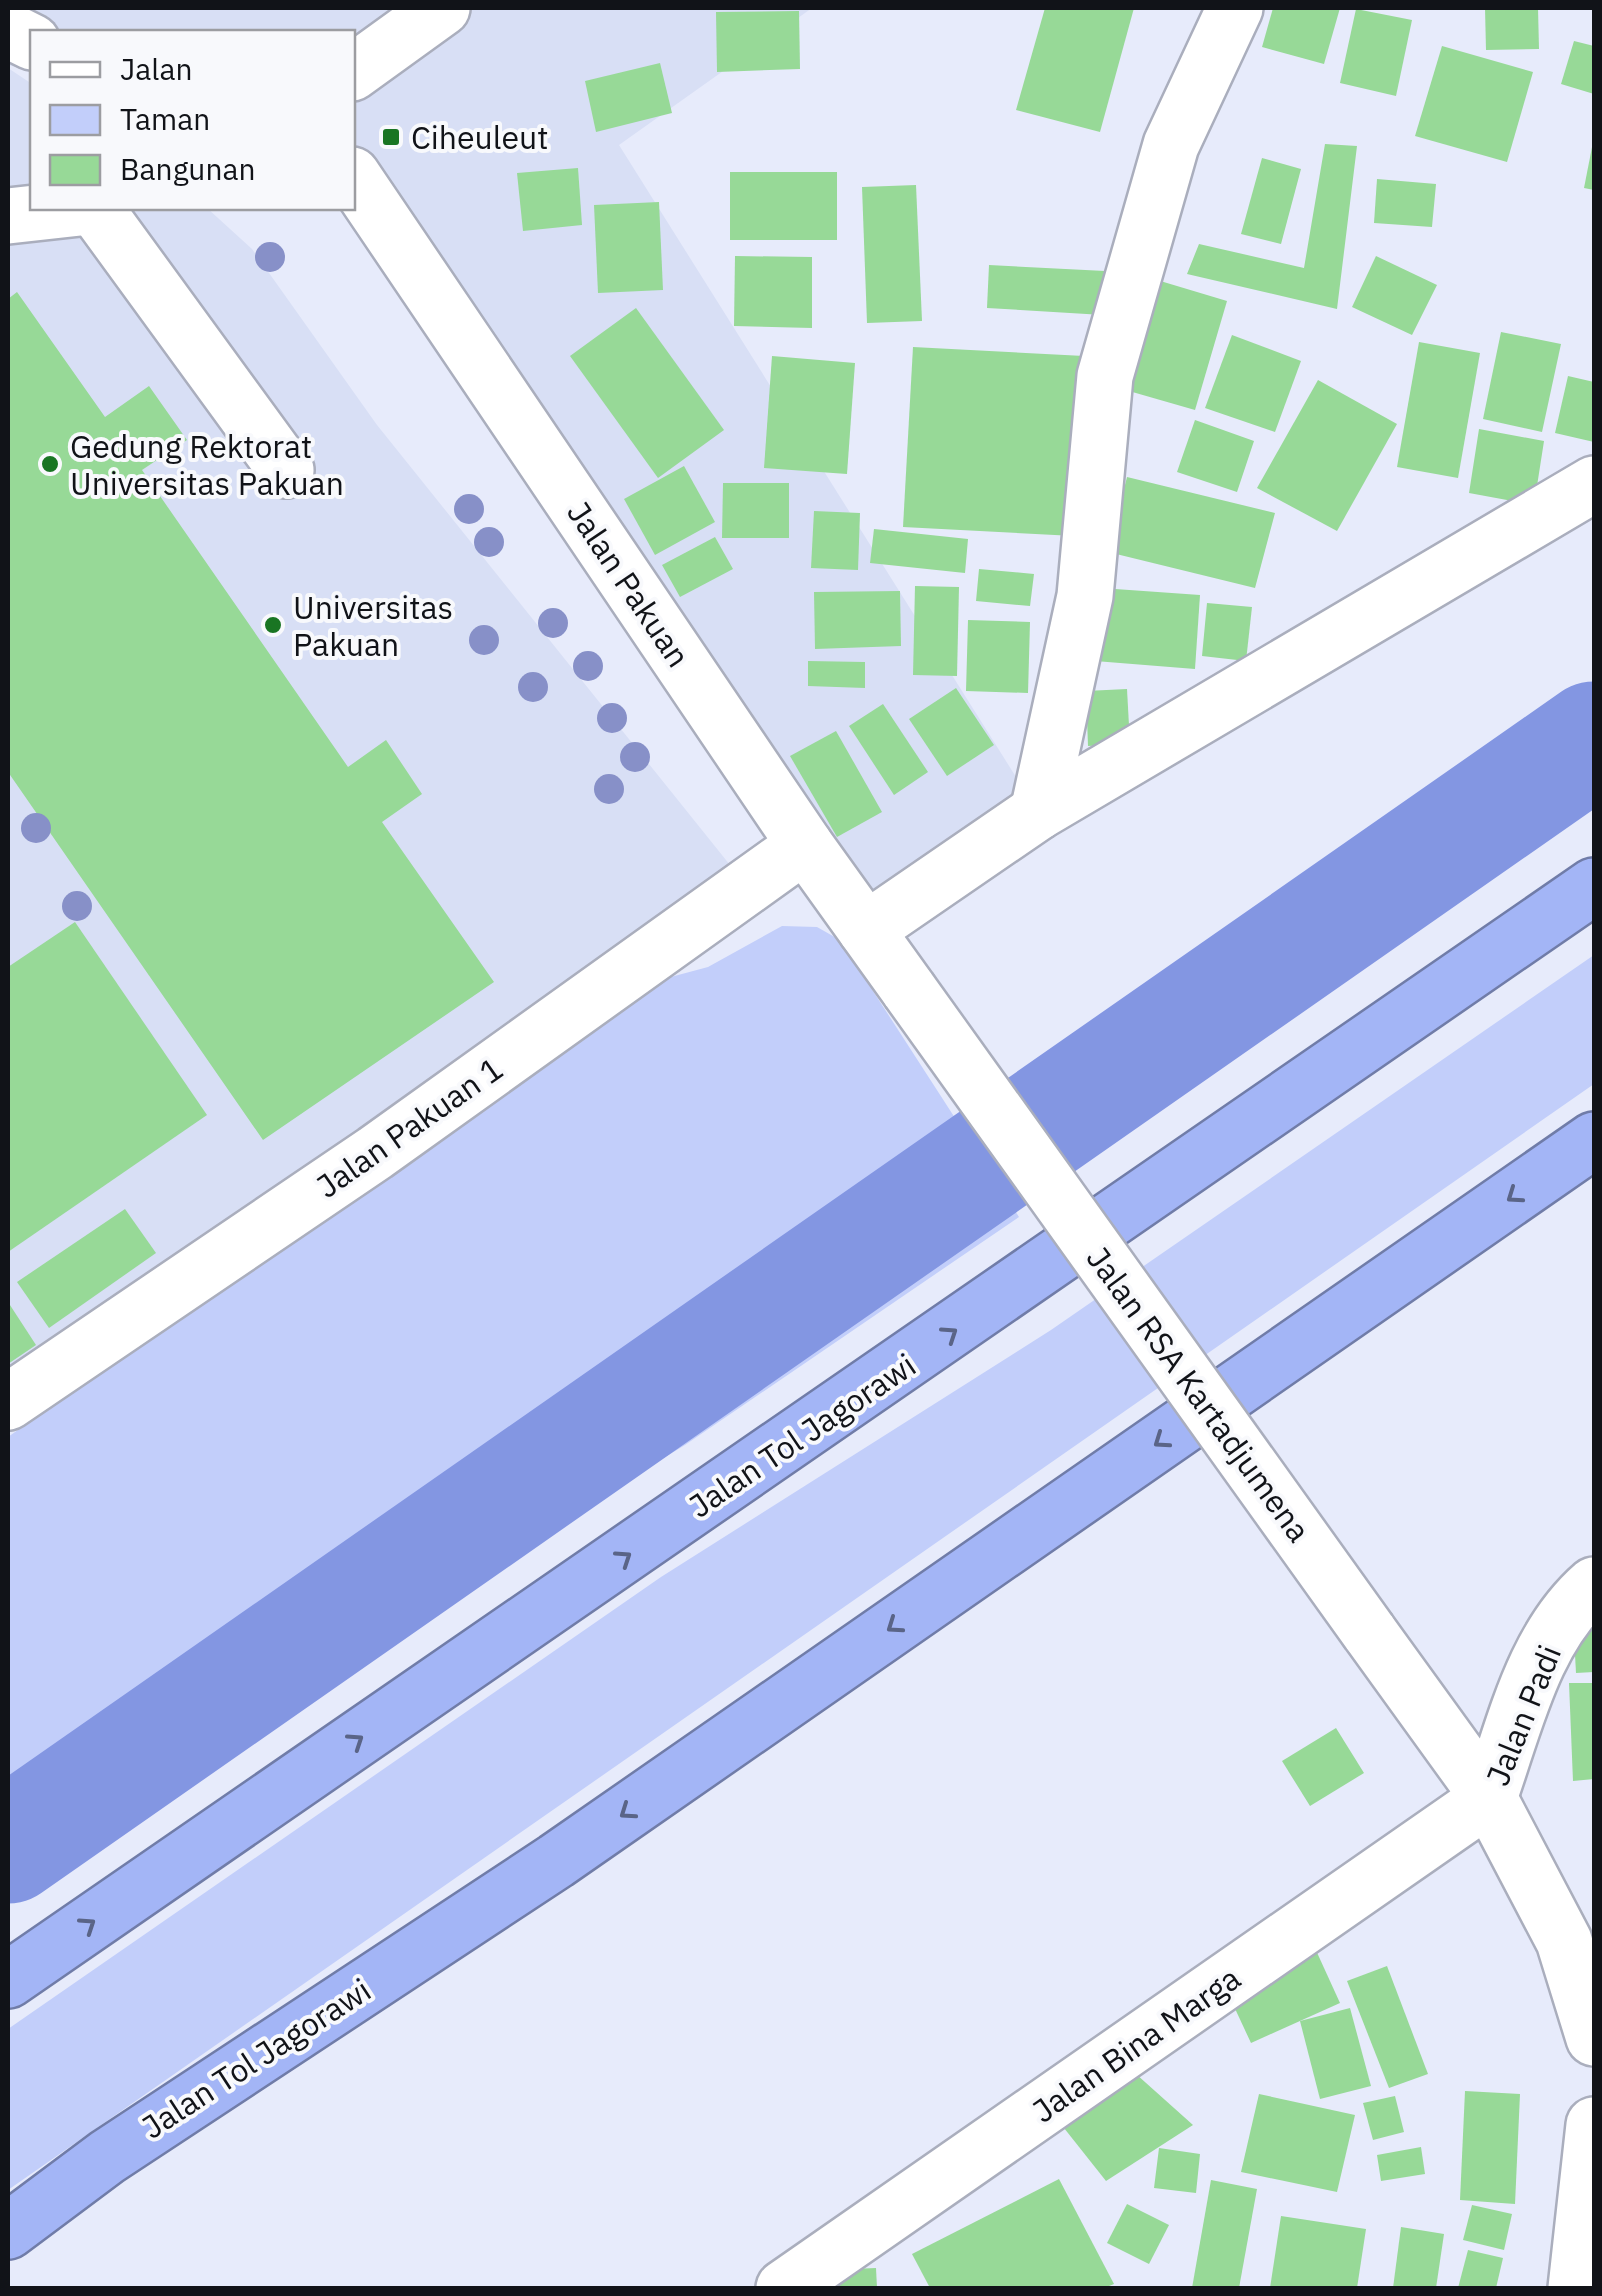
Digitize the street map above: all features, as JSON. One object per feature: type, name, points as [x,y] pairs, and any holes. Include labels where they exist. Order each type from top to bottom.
[{"type":"highway","name":"Jalan Tol Jagorawi","points":[[8,1980],[1594,886]]},
{"type":"highway","name":"Jalan Tol Jagorawi","points":[[8,2231],[107,2157],[556,1861],[1594,1140]]},
{"type":"street","points":[[355,71],[442,8]]},
{"type":"street","points":[[1038,812],[1085,596],[1105,376],[1171,145],[1234,8]]},
{"type":"street","name":"Jalan Pakuan","points":[[355,179],[805,845],[909,990]]},
{"type":"street","points":[[8,216],[62,210]]},
{"type":"street","points":[[96,210],[286,470]]},
{"type":"street","points":[[866,930],[1038,812],[1594,484]]},
{"type":"street","name":"Jalan Pakuan 1","points":[[8,1402],[376,1153],[805,845]]},
{"type":"street","name":"Jalan RSA Kartadjumena","points":[[909,990],[1489,1798],[1564,1941],[1594,2038]]},
{"type":"street","name":"Jalan Padi","points":[[1489,1798],[1538,1660],[1576,1601],[1594,1585]]},
{"type":"street","name":"Jalan Bina Marga","points":[[784,2288],[1489,1798]]},
{"type":"street","points":[[1576,2288],[1594,2126]]},
{"type":"shaded area","points":[[8,8],[812,8],[619,145],[1038,812],[866,930],[355,178],[355,30],[30,30],[30,70],[8,65]]},
{"type":"shaded area","name":"Universitas Pakuan","points":[[8,68],[30,83],[30,210],[209,210],[252,249],[377,425],[734,870],[587,967],[570,988],[8,1368]]},
{"type":"green space","points":[[782,926],[817,927],[840,940],[1019,1217],[685,1445],[322,1665],[8,1883],[8,1437],[629,997],[667,978],[708,967]]},
{"type":"green space","points":[[1594,955],[1594,1084],[8,2190],[8,2029],[661,1577],[1051,1330]]},
{"type":"building","points":[[1045,8],[1134,8],[1100,132],[1016,110]]},
{"type":"building","points":[[1273,8],[1340,8],[1324,64],[1262,47]]},
{"type":"building","points":[[1485,8],[1538,8],[1539,49],[1486,50]]},
{"type":"building","points":[[1356,9],[1412,20],[1396,96],[1340,83]]},
{"type":"building","points":[[799,11],[800,69],[717,72],[716,12]]},
{"type":"building","points":[[1574,41],[1594,46],[1594,94],[1561,84]]},
{"type":"building","points":[[1442,46],[1533,72],[1507,162],[1415,136]]},
{"type":"building","points":[[660,63],[672,113],[596,132],[585,81]]},
{"type":"building","points":[[1594,142],[1594,190],[1584,188]]},
{"type":"building","points":[[1325,144],[1357,146],[1337,309],[1187,274],[1199,244],[1304,268]]},
{"type":"building","points":[[1262,158],[1301,169],[1281,244],[1241,234]]},
{"type":"building","points":[[578,168],[582,225],[523,231],[517,173]]},
{"type":"building","points":[[730,172],[837,172],[837,240],[730,240]]},
{"type":"building","points":[[1377,179],[1436,184],[1432,227],[1374,223]]},
{"type":"building","points":[[916,185],[922,321],[867,323],[862,187]]},
{"type":"building","points":[[659,202],[663,290],[598,293],[594,205]]},
{"type":"building","points":[[735,256],[812,257],[812,328],[734,326]]},
{"type":"building","points":[[1376,256],[1437,285],[1412,335],[1352,307]]},
{"type":"building","points":[[989,265],[1105,271],[1103,315],[987,308]]},
{"type":"building","points":[[1147,277],[1227,301],[1195,410],[1115,387]]},
{"type":"building","name":"Universitas Pakuan","points":[[17,292],[105,417],[149,386],[187,440],[142,470],[348,767],[386,740],[422,794],[382,822],[494,982],[263,1140],[8,772],[8,299]]},
{"type":"building","points":[[636,308],[724,430],[658,478],[570,356]]},
{"type":"building","points":[[1501,332],[1561,344],[1542,432],[1483,419]]},
{"type":"building","points":[[1232,335],[1301,361],[1275,432],[1205,408]]},
{"type":"building","points":[[1419,342],[1480,353],[1458,478],[1397,467]]},
{"type":"building","points":[[913,347],[1084,356],[1074,536],[903,527]]},
{"type":"building","points":[[772,356],[855,363],[847,474],[764,468]]},
{"type":"building","points":[[1568,376],[1594,382],[1594,442],[1555,433]]},
{"type":"building","points":[[1318,380],[1397,424],[1337,531],[1257,488]]},
{"type":"building","points":[[1195,420],[1254,441],[1237,492],[1177,472]]},
{"type":"building","points":[[1479,429],[1544,441],[1534,505],[1469,493]]},
{"type":"building","points":[[684,466],[715,522],[655,555],[624,499]]},
{"type":"building","points":[[1127,477],[1275,513],[1255,588],[1108,552]]},
{"type":"building","points":[[723,483],[789,483],[789,538],[722,538]]},
{"type":"building","points":[[814,511],[860,513],[858,570],[811,568]]},
{"type":"building","points":[[874,529],[968,539],[965,573],[870,563]]},
{"type":"building","points":[[715,537],[733,569],[680,597],[662,565]]},
{"type":"building","points":[[979,569],[1034,574],[1030,606],[976,601]]},
{"type":"building","points":[[915,586],[959,587],[957,676],[913,675]]},
{"type":"building","points":[[1101,588],[1200,595],[1195,669],[1095,661]]},
{"type":"building","points":[[900,591],[901,646],[815,649],[814,592]]},
{"type":"building","points":[[1207,603],[1252,607],[1246,661],[1202,656]]},
{"type":"building","points":[[968,620],[1030,622],[1028,693],[966,691]]},
{"type":"building","points":[[808,661],[865,662],[865,688],[808,686]]},
{"type":"building","points":[[956,688],[994,745],[947,776],[909,719]]},
{"type":"building","points":[[1127,689],[1130,744],[1088,746],[1086,691]]},
{"type":"building","points":[[883,704],[928,772],[894,795],[849,726]]},
{"type":"building","points":[[836,731],[882,812],[837,837],[790,756]]},
{"type":"building","points":[[75,922],[207,1115],[8,1252],[8,967]]},
{"type":"building","points":[[125,1209],[156,1253],[49,1328],[17,1282]]},
{"type":"building","points":[[8,1302],[36,1345],[8,1364]]},
{"type":"building","points":[[1594,1617],[1594,1672],[1576,1673],[1573,1618]]},
{"type":"building","points":[[1569,1683],[1594,1683],[1594,1779],[1573,1781]]},
{"type":"building","points":[[1336,1728],[1364,1773],[1310,1806],[1282,1761]]},
{"type":"building","points":[[1314,1946],[1340,2003],[1251,2043],[1224,1985]]},
{"type":"building","points":[[1387,1966],[1428,2074],[1389,2088],[1347,1981]]},
{"type":"building","points":[[1350,2008],[1371,2086],[1320,2099],[1300,2021]]},
{"type":"building","points":[[1136,2074],[1193,2125],[1106,2181],[1064,2128]]},
{"type":"building","points":[[1465,2091],[1520,2094],[1515,2204],[1460,2200]]},
{"type":"building","points":[[1259,2094],[1355,2115],[1337,2192],[1241,2172]]},
{"type":"building","points":[[1395,2096],[1404,2132],[1373,2140],[1363,2103]]},
{"type":"building","points":[[1421,2147],[1425,2174],[1381,2181],[1377,2155]]},
{"type":"building","points":[[1159,2148],[1200,2154],[1196,2193],[1154,2188]]},
{"type":"building","points":[[1059,2179],[1114,2284],[1104,2288],[930,2288],[912,2254]]},
{"type":"building","points":[[1211,2180],[1257,2189],[1239,2288],[1192,2288]]},
{"type":"building","points":[[1127,2204],[1169,2225],[1149,2264],[1107,2243]]},
{"type":"building","points":[[1472,2205],[1512,2214],[1504,2250],[1463,2240]]},
{"type":"building","points":[[1281,2216],[1366,2229],[1357,2288],[1270,2288]]},
{"type":"building","points":[[1401,2227],[1444,2234],[1436,2288],[1393,2288]]},
{"type":"building","points":[[1468,2250],[1503,2258],[1496,2288],[1458,2288]]},
{"type":"building","points":[[876,2268],[877,2288],[827,2288],[826,2270]]},
{"type":"waterway","points":[[8,1846],[1594,739]]},
{"type":"place","name":"Ciheuleut","points":[[391,137]]},
{"type":"place","name":"Gedung Rektorat Universitas Pakuan","points":[[50,464]]},
{"type":"place","name":"Universitas Pakuan","points":[[273,625]]}]
